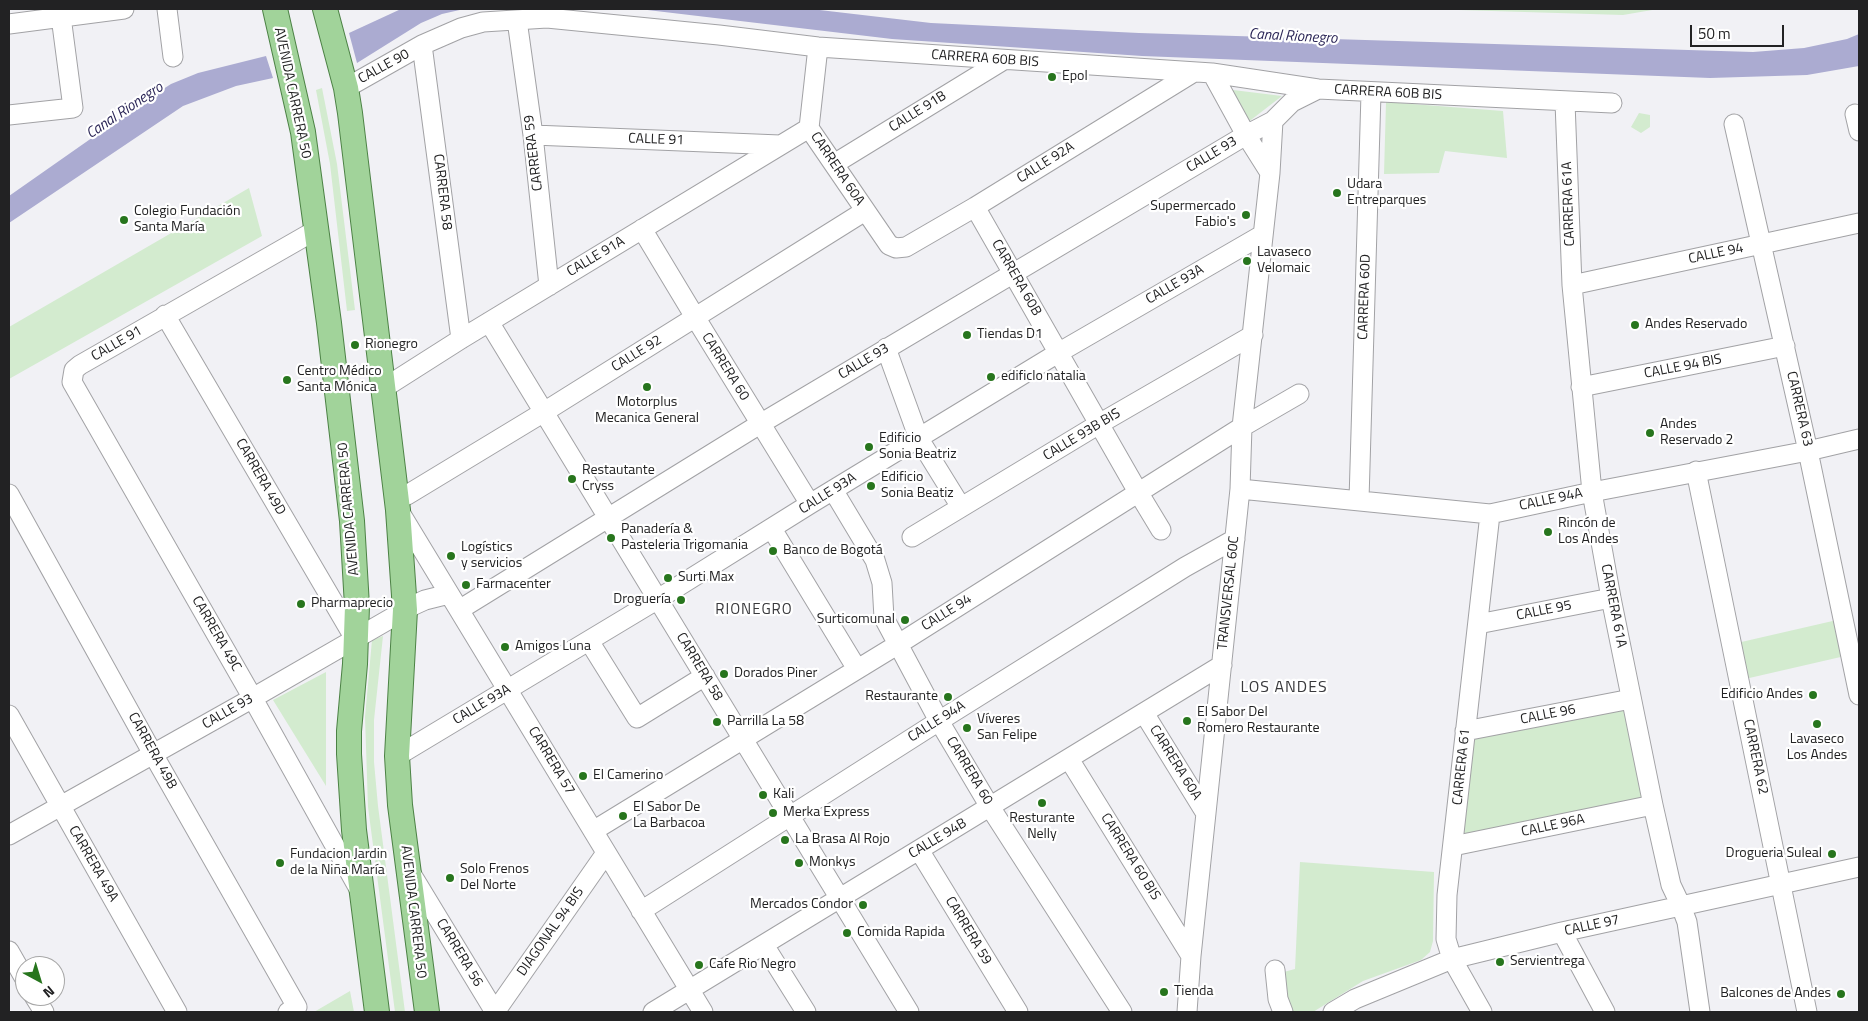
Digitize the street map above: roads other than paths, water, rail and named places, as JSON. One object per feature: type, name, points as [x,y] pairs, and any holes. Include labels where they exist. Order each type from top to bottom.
[{"type":"main road","name":"AVENIDA CARRERA 50","points":[[275,9],[300,114],[329,323],[352,521],[357,606],[355,664],[348,731],[349,754],[354,830],[377,1012]]},
{"type":"main road","name":"AVENIDA CARRERA 50","points":[[325,9],[346,88],[384,388],[402,502],[405,610],[396,756],[400,805],[426,1012]]},
{"type":"street","points":[[9,24],[61,13],[124,9]]},
{"type":"street","points":[[167,9],[174,58]]},
{"type":"street","points":[[9,115],[73,108],[61,13]]},
{"type":"street","name":"CARRERA 60B BIS","points":[[422,45],[461,28],[482,22],[547,18],[640,26],[818,47],[1002,61],[1203,72],[1318,89],[1612,103]]},
{"type":"street","name":"CARRERA 59","points":[[517,20],[533,135],[549,286]]},
{"type":"street","name":"CALLE 90","points":[[346,88],[422,45]]},
{"type":"street","name":"CARRERA 58","points":[[422,45],[461,339]]},
{"type":"street","name":"CARRERA 60A","points":[[818,47],[809,128],[889,245],[896,248]]},
{"type":"street","name":"CALLE 91B","points":[[834,164],[1002,61]]},
{"type":"street","points":[[1203,72],[1270,173]]},
{"type":"street","name":"CALLE 92A","points":[[896,248],[906,247],[1203,72]]},
{"type":"street","points":[[1273,121],[1292,102],[1318,89]]},
{"type":"street","name":"CARRERA 60D","points":[[1360,500],[1371,93]]},
{"type":"street","name":"CARRERA 61A","points":[[1564,102],[1572,285],[1592,492],[1652,806],[1671,885],[1687,922],[1700,1012]]},
{"type":"street","name":"CALLE 93","points":[[459,610],[886,348],[1246,135],[1273,121]]},
{"type":"street","name":"TRANSVERSAL 60C","points":[[1187,1012],[1205,812],[1240,489],[1242,427],[1270,173],[1273,121]]},
{"type":"street","name":"CARRERA 63","points":[[1734,124],[1808,451],[1859,695]]},
{"type":"street","name":"CALLE 91A","points":[[384,388],[461,339],[809,128]]},
{"type":"street","name":"CALLE 91","points":[[533,135],[780,145]]},
{"type":"street","name":"CARRERA 60B","points":[[975,207],[1138,492],[1162,530]]},
{"type":"street","name":"CALLE 92","points":[[402,502],[865,211]]},
{"type":"street","name":"CALLE 94","points":[[1572,285],[1859,223]]},
{"type":"street","name":"CARRERA 60","points":[[642,229],[810,504]]},
{"type":"street","name":"CALLE 91","points":[[72,375],[74,370],[80,365],[316,230]]},
{"type":"street","name":"CALLE 93A","points":[[396,756],[658,600],[810,504],[1058,353],[1262,236]]},
{"type":"street","name":"CARRERA 49D","points":[[165,315],[355,639]]},
{"type":"street","name":"CARRERA 58","points":[[490,322],[909,1012]]},
{"type":"street","name":"CALLE 93B BIS","points":[[912,537],[1099,424],[1253,335]]},
{"type":"street","name":"CALLE 94 BIS","points":[[1581,387],[1785,346]]},
{"type":"street","points":[[886,348],[919,439],[960,507]]},
{"type":"street","name":"CARRERA 49C","points":[[72,375],[72,382],[75,388],[362,894]]},
{"type":"street","name":"CALLE 94","points":[[593,831],[897,645],[1242,427],[1299,394]]},
{"type":"street","name":"CALLE 94A","points":[[1240,489],[1490,514],[1696,471],[1859,440]]},
{"type":"street","name":"CARRERA 62","points":[[1696,471],[1807,1012]]},
{"type":"street","name":"CARRERA 60","points":[[833,490],[875,560],[882,584],[884,618],[939,721],[990,807],[1122,1012]]},
{"type":"street","name":"CARRERA 49B","points":[[9,494],[293,1010]]},
{"type":"street","name":"CARRERA 57","points":[[402,502],[449,594],[703,1012]]},
{"type":"street","name":"CARRERA 61","points":[[1482,1012],[1452,959],[1446,939],[1446,922],[1447,895],[1490,514]]},
{"type":"street","points":[[772,529],[858,668]]},
{"type":"street","name":"CALLE 94A","points":[[641,911],[939,721],[1185,567],[1235,539]]},
{"type":"street","name":"CALLE 93","points":[[9,835],[405,610],[425,600],[449,594]]},
{"type":"street","name":"CALLE 95","points":[[1478,624],[1611,598]]},
{"type":"street","points":[[589,641],[637,718],[705,676]]},
{"type":"street","name":"CALLE 94B","points":[[653,1012],[1222,665]]},
{"type":"street","name":"CALLE 96","points":[[1465,731],[1631,699]]},
{"type":"street","name":"CARRERA 60A","points":[[1144,713],[1205,812]]},
{"type":"street","name":"CARRERA 49A","points":[[9,715],[177,1012]]},
{"type":"street","name":"CARRERA 60 BIS","points":[[1069,759],[1191,956]]},
{"type":"street","name":"CALLE 96A","points":[[1453,846],[1652,806]]},
{"type":"street","name":"CARRERA 59","points":[[919,850],[1018,1012]]},
{"type":"street","name":"DIAGONAL 94 BIS","points":[[495,1012],[606,853]]},
{"type":"street","name":"CALLE 97","points":[[1333,1012],[1359,1006],[1452,959],[1562,932],[1859,867]]},
{"type":"street","name":"CARRERA 56","points":[[408,868],[495,1012]]},
{"type":"street","points":[[1562,932],[1604,1012]]},
{"type":"street","points":[[764,945],[806,1012]]},
{"type":"street","points":[[1274,970],[1278,999],[1283,1012]]},
{"type":"water","points":[[401,9],[464,9],[442,14],[421,23],[357,63],[349,33]]},
{"type":"water","points":[[639,9],[811,9],[931,23],[1139,33],[1753,52],[1804,48],[1847,39],[1859,34],[1859,66],[1807,75],[1710,78],[1142,56],[892,39]]},
{"type":"water","points":[[266,56],[273,78],[236,86],[183,106],[9,223],[9,196],[146,100],[171,84],[198,73]]},
{"type":"place","name":"Epol","points":[[1052,77]]},
{"type":"place","name":"Udara Entreparques","points":[[1337,193]]},
{"type":"place","name":"Supermercado Fabio's","points":[[1246,215]]},
{"type":"place","name":"Colegio Fundación Santa María","points":[[124,220]]},
{"type":"place","name":"Lavaseco Velomaic","points":[[1247,261]]},
{"type":"place","name":"Andes Reservado","points":[[1635,325]]},
{"type":"place","name":"Tiendas D1","points":[[967,335]]},
{"type":"place","name":"Rionegro","points":[[355,345]]},
{"type":"place","name":"edificlo natalia","points":[[991,377]]},
{"type":"place","name":"Centro Médico Santa Mónica","points":[[287,380]]},
{"type":"place","name":"Motorplus Mecanica General","points":[[647,387]]},
{"type":"place","name":"Andes Reservado 2","points":[[1650,433]]},
{"type":"place","name":"Edificio Sonia Beatriz","points":[[869,447]]},
{"type":"place","name":"Restautante Cryss","points":[[572,479]]},
{"type":"place","name":"Edificio Sonia Beatiz","points":[[871,486]]},
{"type":"place","name":"Rincón de Los Andes","points":[[1548,532]]},
{"type":"place","name":"Panadería & Pasteleria Trigomania","points":[[611,538]]},
{"type":"place","name":"Banco de Bogotá","points":[[773,551]]},
{"type":"place","name":"Logístics y servicios","points":[[451,556]]},
{"type":"place","name":"Surti Max","points":[[668,578]]},
{"type":"place","name":"Farmacenter","points":[[466,585]]},
{"type":"place","name":"Droguería","points":[[681,600]]},
{"type":"place","name":"Pharmaprecio","points":[[301,604]]},
{"type":"place","name":"Surticomunal","points":[[905,620]]},
{"type":"place","name":"Amigos Luna","points":[[505,647]]},
{"type":"place","name":"Dorados Piner","points":[[724,674]]},
{"type":"place","name":"Edificio Andes","points":[[1813,695]]},
{"type":"place","name":"Restaurante","points":[[948,697]]},
{"type":"place","name":"El Sabor Del Romero Restaurante","points":[[1187,721]]},
{"type":"place","name":"Parrilla La 58","points":[[717,722]]},
{"type":"place","name":"Lavaseco Los Andes","points":[[1817,724]]},
{"type":"place","name":"Víveres San Felipe","points":[[967,728]]},
{"type":"place","name":"El Camerino","points":[[583,776]]},
{"type":"place","name":"Kali","points":[[763,795]]},
{"type":"place","name":"Resturante Nelly","points":[[1042,803]]},
{"type":"place","name":"Merka Express","points":[[773,813]]},
{"type":"place","name":"El Sabor De La Barbacoa","points":[[623,816]]},
{"type":"place","name":"La Brasa Al Rojo","points":[[785,840]]},
{"type":"place","name":"Drogueria Suleal","points":[[1832,854]]},
{"type":"place","name":"Fundacion Jardin de la Niña María","points":[[280,863]]},
{"type":"place","name":"Monkys","points":[[799,863]]},
{"type":"place","name":"Solo Frenos Del Norte","points":[[450,878]]},
{"type":"place","name":"Mercados Condor","points":[[863,905]]},
{"type":"place","name":"Comida Rapida","points":[[847,933]]},
{"type":"place","name":"Servientrega","points":[[1500,962]]},
{"type":"place","name":"Cafe Rio Negro","points":[[699,965]]},
{"type":"place","name":"Tienda","points":[[1164,992]]},
{"type":"place","name":"Balcones de Andes","points":[[1841,994]]},
{"type":"district","name":"RIONEGRO","points":[[754,610]]},
{"type":"district","name":"LOS ANDES","points":[[1284,688]]},
{"type":"water label","name":"Canal Rionegro","points":[[1293,37]]},
{"type":"water label","name":"Canal Rionegro","points":[[125,111]]}]
